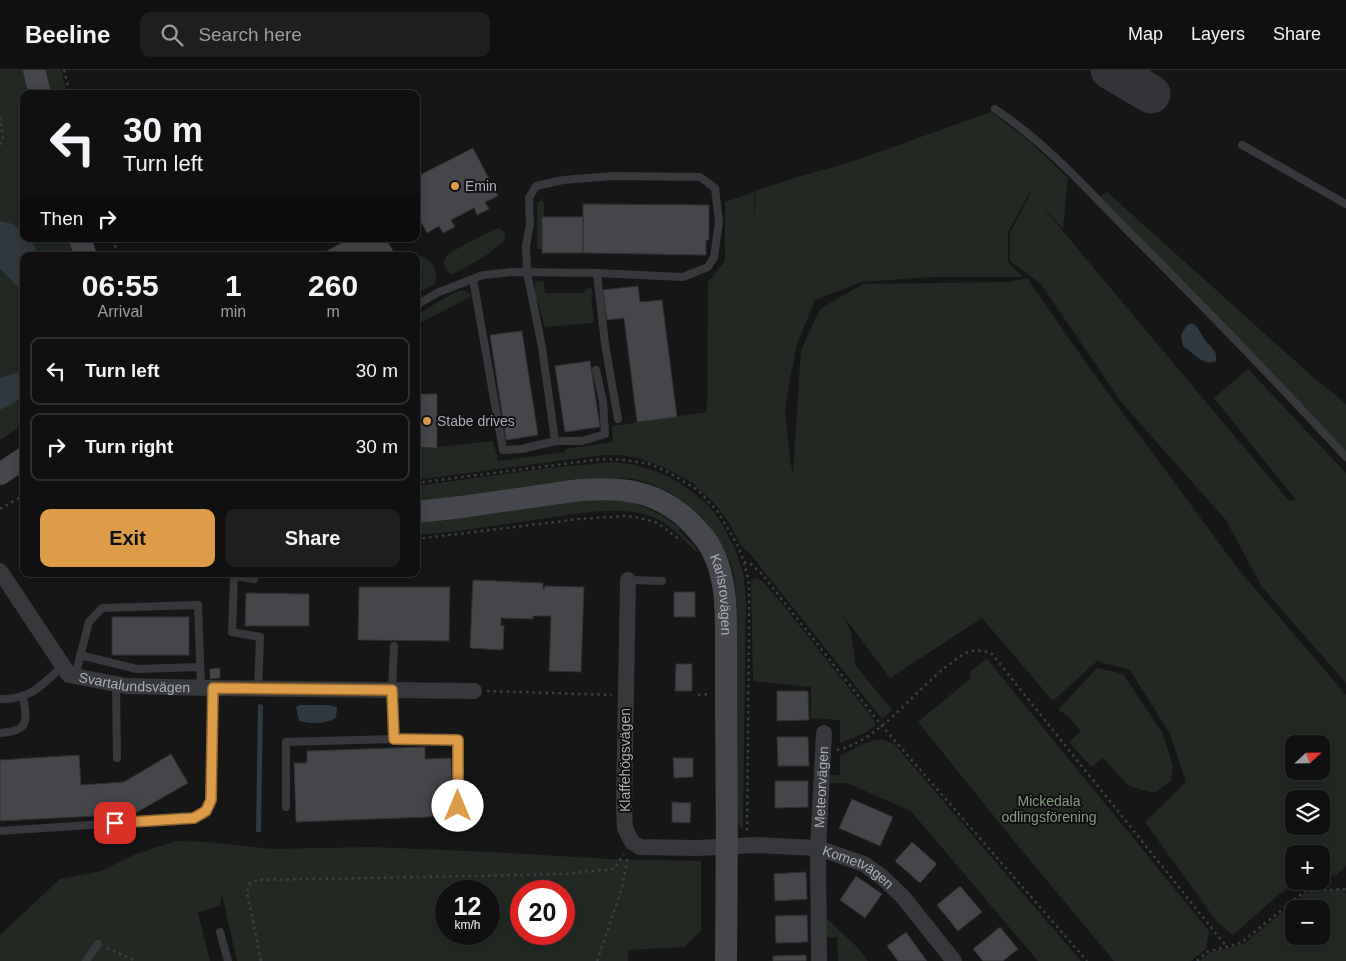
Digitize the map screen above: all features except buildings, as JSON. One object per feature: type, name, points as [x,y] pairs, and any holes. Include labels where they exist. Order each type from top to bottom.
[{"type":"street","points":[[34,70],[39,90]]},
{"type":"street","points":[[0,474],[20,461]]},
{"type":"street","name":"Karlsrovägen","points":[[420,512],[580,490],[617,489],[651,496],[665,503],[677,511],[701,533],[717,560],[724,587],[737,846],[726,961]]},
{"type":"street","name":"Svartalundsvägen","points":[[0,571],[69,670],[116,684],[127,686],[474,691]]},
{"type":"street","name":"Klaffehögsvägen","points":[[628,580],[624,806],[625,828],[632,842]]},
{"type":"street","name":"Meteorvägen","points":[[818,961],[818,848],[824,741]]},
{"type":"street","points":[[632,842],[640,847],[697,848],[737,846]]},
{"type":"street","name":"Kometvägen","points":[[737,846],[818,848],[864,864],[881,876],[903,897],[954,961]]},
{"type":"lane","points":[[995,109],[1014,122],[1057,159],[1228,333],[1346,457]]},
{"type":"lane","points":[[1242,145],[1346,204]]},
{"type":"lane","points":[[420,303],[439,292],[483,275],[512,272],[527,272],[597,273],[683,277],[708,267],[714,258],[719,222],[716,188],[700,178],[613,176],[563,180],[536,186],[530,198],[530,224],[526,246],[527,272],[542,347],[555,441]]},
{"type":"lane","points":[[597,273],[605,344],[618,419]]},
{"type":"lane","points":[[473,279],[503,450],[522,450],[555,441],[582,440],[605,434],[603,402],[596,370]]},
{"type":"lane","points":[[234,577],[232,632],[260,637],[258,688]]},
{"type":"lane","points":[[241,577],[254,579]]},
{"type":"lane","points":[[628,580],[662,581]]},
{"type":"lane","points":[[0,699],[23,696],[33,692],[69,670],[80,655],[89,622],[102,608],[198,605],[200,667],[207,687],[211,800],[206,811],[194,818],[0,831]]},
{"type":"lane","points":[[394,646],[392,690],[394,739]]},
{"type":"lane","points":[[80,655],[137,668],[200,667]]},
{"type":"lane","points":[[116,684],[117,758]]},
{"type":"lane","points":[[0,733],[12,732],[24,725],[26,716],[23,696]]},
{"type":"lane","points":[[286,808],[286,742],[394,739],[458,740],[458,806]]},
{"type":"lane","points":[[220,932],[228,961]]},
{"type":"lane","points":[[86,961],[98,944]]},
{"type":"path","points":[[64,70],[69,90]]},
{"type":"path","points":[[0,118],[3,138],[0,145]]},
{"type":"path","points":[[420,482],[602,459],[625,460],[650,464],[668,472],[698,490],[718,512],[737,544],[744,562],[749,584],[750,638],[737,846]]},
{"type":"path","points":[[0,509],[20,497]]},
{"type":"path","points":[[420,539],[580,519],[626,516],[658,523],[682,542]]},
{"type":"path","points":[[744,562],[751,564],[762,574],[882,726],[1087,961]]},
{"type":"path","points":[[824,741],[839,750],[882,726],[935,675],[965,653],[980,650],[992,654],[1226,946]]},
{"type":"path","points":[[474,691],[626,695]]},
{"type":"path","points":[[261,961],[247,892],[250,883],[258,880],[542,874],[605,870],[614,869],[632,842]]},
{"type":"path","points":[[597,961],[622,888],[632,842]]},
{"type":"path","points":[[1197,961],[1207,952],[1241,943],[1305,891],[1346,889]]},
{"type":"path","points":[[98,944],[136,961]]},
{"type":"green space","points":[[0,70],[25,70],[30,90],[20,90],[20,242],[74,242],[77,252],[20,252],[20,427],[0,440]]},
{"type":"green space","points":[[43,70],[61,70],[66,90],[48,90]]},
{"type":"green space","points":[[991,112],[1029,141],[1068,178],[1063,229],[1035,198],[1289,501],[1296,500],[1214,398],[1248,369],[1346,473],[1346,683],[1262,587],[1226,520],[1122,403],[1041,284],[1010,261],[1010,232],[1030,192],[1008,232],[1008,262],[1023,277],[930,277],[861,282],[815,300],[797,344],[785,410],[793,474],[801,350],[820,309],[863,284],[1010,282],[1027,278],[1086,363],[1239,570],[1346,695],[1346,866],[1336,875],[1330,876],[1330,845],[1285,845],[1286,890],[1233,935],[1217,922],[1145,822],[1186,782],[1170,734],[1130,670],[1097,661],[1053,701],[982,618],[890,678],[843,615],[851,632],[856,666],[892,710],[882,719],[751,555],[740,544],[730,524],[715,504],[693,483],[663,467],[638,458],[602,455],[420,479],[420,448],[437,448],[493,441],[498,461],[565,452],[566,449],[613,442],[612,426],[707,412],[708,282],[725,261],[725,202],[754,192],[755,234],[755,191],[848,163]]},
{"type":"green space","points":[[1107,192],[1313,377],[1346,404],[1346,452],[1099,197]]},
{"type":"green space","points":[[542,200],[544,202],[544,249],[537,249],[537,203]]},
{"type":"green space","points":[[499,228],[504,232],[504,241],[484,257],[453,274],[447,271],[444,262],[449,254]]},
{"type":"green space","points":[[420,256],[431,262],[436,275],[435,284],[420,292],[420,281],[422,280],[420,276]]},
{"type":"green space","points":[[544,281],[545,293],[584,293],[585,290],[591,287],[594,322],[546,327],[535,296],[535,282]]},
{"type":"green space","points":[[462,290],[472,296],[420,323],[420,313]]},
{"type":"green space","points":[[614,462],[636,465],[658,472],[678,482],[708,505],[721,522],[735,549],[743,573],[746,598],[743,825],[741,829],[736,818],[735,583],[731,565],[724,550],[716,535],[705,521],[693,509],[665,490],[650,483],[622,478],[591,480],[420,502],[420,485],[549,468]]},
{"type":"green space","points":[[597,498],[635,503],[660,514],[680,528],[679,531],[698,551],[695,551],[661,521],[635,512],[585,512],[466,530],[420,535],[420,520]]},
{"type":"green space","points":[[756,578],[761,580],[784,606],[874,720],[875,725],[867,732],[840,743],[840,720],[811,718],[811,687],[753,681],[751,581]]},
{"type":"green space","name":"Mickedala odlingsförening","points":[[987,659],[1209,931],[1206,949],[1191,961],[1114,961],[918,722],[971,678],[970,672]]},
{"type":"green space","points":[[1097,668],[1123,674],[1163,734],[1173,767],[1171,781],[1154,793],[1129,786],[1103,758],[1091,767],[1069,742],[1081,731],[1068,716],[1058,710]]},
{"type":"green space","points":[[875,740],[884,740],[894,744],[1081,961],[1038,961],[911,811],[847,783],[828,783],[829,775],[840,775],[840,756]]},
{"type":"green space","points":[[176,841],[273,849],[372,847],[609,859],[701,861],[701,931],[684,947],[628,950],[628,961],[237,961],[222,894],[220,906],[198,912],[210,961],[0,961],[0,935],[60,879],[101,871],[136,854]]},
{"type":"green space","points":[[1342,889],[1346,894],[1346,961],[1200,961],[1209,953],[1244,944],[1285,910],[1285,945],[1330,945],[1330,900],[1296,900],[1306,892]]},
{"type":"green space","points":[[825,917],[858,948],[868,961],[838,961],[837,937],[826,938]]},
{"type":"shaded area","points":[[0,221],[13,224],[20,230],[20,242],[32,242],[38,252],[20,252],[20,289],[0,268]]},
{"type":"shaded area","points":[[1192,323],[1215,351],[1216,361],[1203,361],[1183,346],[1181,335],[1187,325]]},
{"type":"shaded area","points":[[20,371],[20,399],[0,410],[0,378]]},
{"type":"shaded area","points":[[258,704],[263,705],[261,832],[256,832]]},
{"type":"shaded area","points":[[300,705],[328,705],[337,707],[336,718],[318,723],[299,721],[296,707]]},
{"type":"taxiway","points":[[1110,70],[1151,94]]},
{"type":"place","name":"Emin","points":[[455,186]]},
{"type":"place","name":"Stabe drives","points":[[427,421]]},
{"type":"route","points":[[115,823],[194,818],[206,811],[211,800],[213,688],[392,690],[394,739],[458,740],[458,806]]}]
